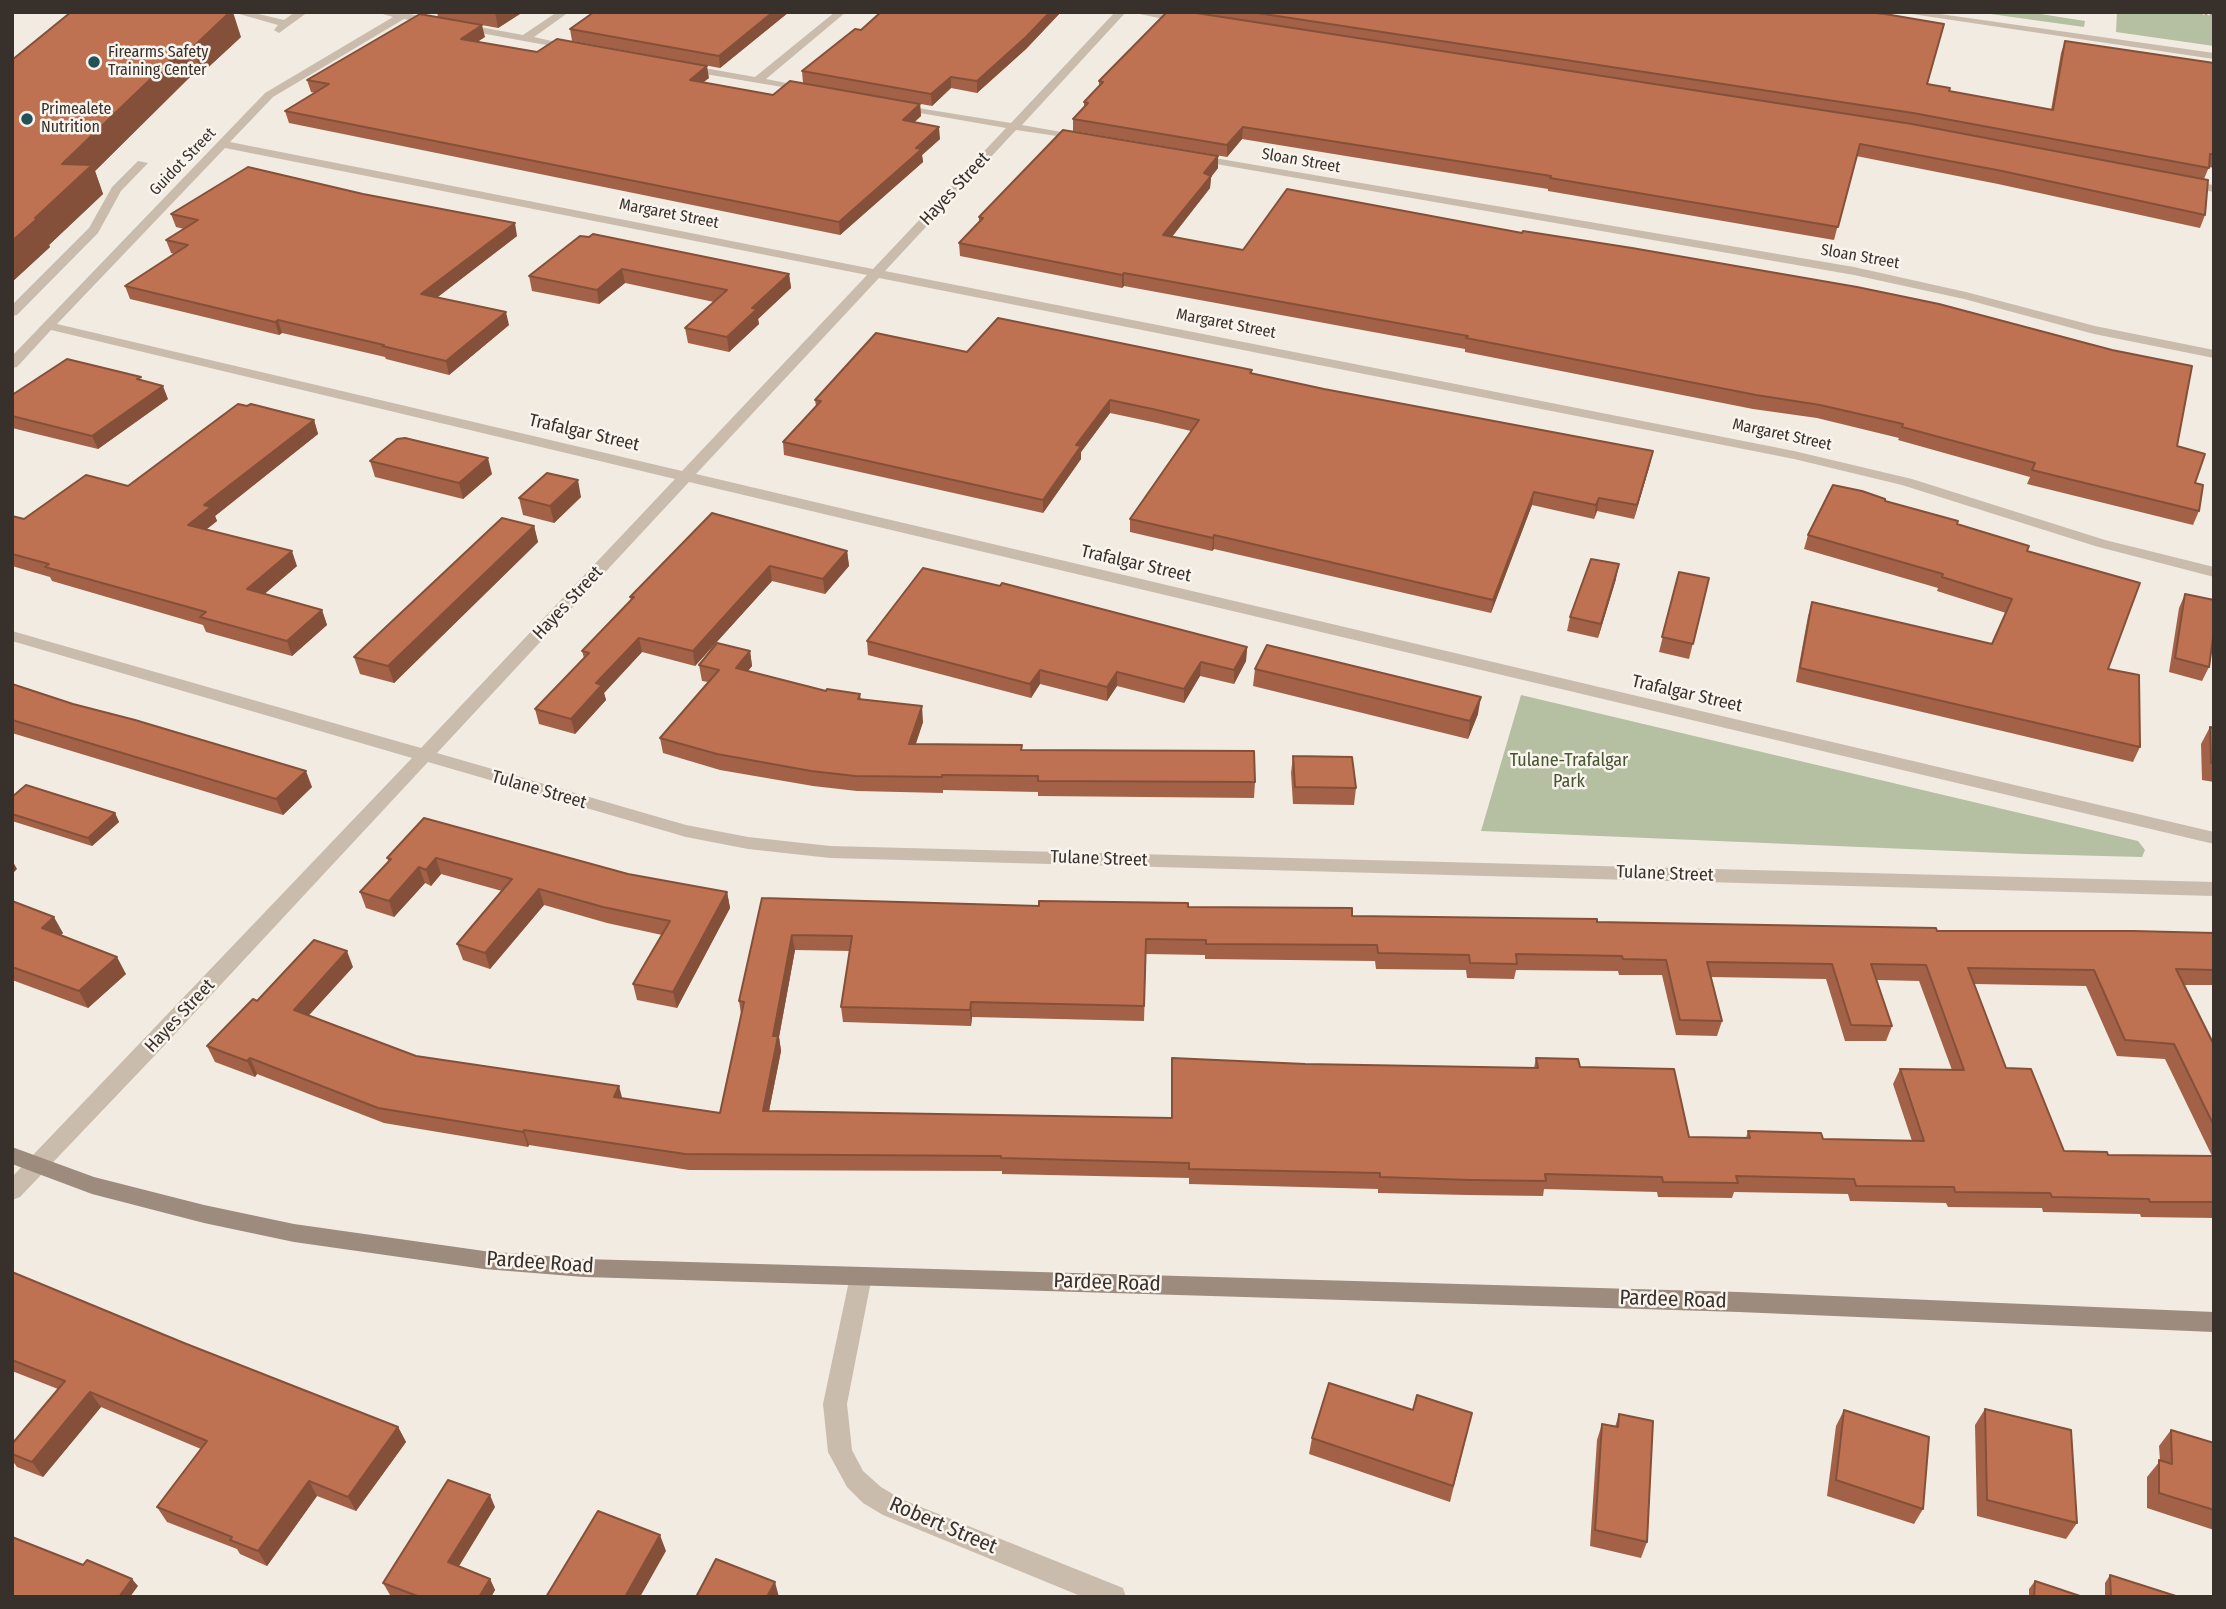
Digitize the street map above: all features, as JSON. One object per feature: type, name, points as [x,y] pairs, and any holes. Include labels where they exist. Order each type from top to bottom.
[{"type":"main road","name":"Pardee Road","points":[[12,1156],[92,1185],[204,1214],[294,1233],[484,1260],[584,1268],[1739,1302],[2214,1322]]},
{"type":"street","points":[[237,12],[283,27],[303,12]]},
{"type":"street","points":[[381,12],[580,48]]},
{"type":"street","points":[[525,38],[564,12]]},
{"type":"street","points":[[757,81],[841,12]]},
{"type":"street","name":"Hayes Street","points":[[12,1191],[1121,12]]},
{"type":"street","points":[[1135,12],[1196,22]]},
{"type":"street","points":[[1903,12],[2214,56]]},
{"type":"street","name":"Guidot Street","points":[[12,364],[278,87],[402,16]]},
{"type":"street","points":[[676,66],[825,93]]},
{"type":"street","points":[[880,103],[1091,140]]},
{"type":"street","name":"Margaret Street","points":[[222,144],[1807,458],[1907,482],[2100,543],[2214,572]]},
{"type":"street","name":"Sloan Street","points":[[1187,157],[1868,274],[1966,296],[2094,330],[2214,354]]},
{"type":"street","points":[[12,312],[94,230],[116,189],[142,163]]},
{"type":"street","points":[[2173,183],[2214,189]]},
{"type":"street","name":"Trafalgar Street","points":[[49,326],[2214,838]]},
{"type":"street","name":"Tulane Street","points":[[12,636],[686,831],[748,843],[830,852],[2214,889]]},
{"type":"street","name":"Robert Street","points":[[862,1276],[835,1404],[840,1452],[855,1479],[872,1495],[892,1507],[1114,1597]]},
{"type":"path","points":[[2190,12],[2214,16]]},
{"type":"green space","points":[[1976,12],[2028,12],[2085,21],[2084,27]]},
{"type":"green space","points":[[2117,12],[2185,12],[2214,16],[2214,46],[2116,32]]},
{"type":"green space","name":"Tulane-Trafalgar Park","points":[[1521,695],[2138,841],[2145,850],[2142,857],[2026,854],[1481,831]]},
{"type":"building","points":[[71,12],[230,12],[193,47],[184,47],[62,164],[92,165],[12,241],[12,60]]},
{"type":"building","points":[[594,12],[773,12],[719,56],[570,29]]},
{"type":"building","points":[[881,12],[1050,12],[977,81],[951,77],[931,94],[802,71],[855,29],[861,30]]},
{"type":"building","points":[[1167,12],[1190,12],[1912,124],[2208,180],[2205,215],[2002,171],[1860,144],[1838,227],[1550,178],[1551,176],[1243,127],[1227,145],[1073,119],[1088,103],[1084,102],[1103,82],[1099,81]]},
{"type":"building","points":[[1251,12],[1885,14],[1944,24],[1927,84],[1950,88],[1949,91],[2053,110],[2065,41],[2214,63],[2214,154],[2210,154],[2209,168],[1913,113]]},
{"type":"building","points":[[420,14],[482,25],[461,39],[537,52],[557,39],[707,66],[690,80],[773,95],[790,81],[920,104],[903,120],[939,127],[916,148],[922,149],[839,222],[285,111],[329,84],[307,80]]},
{"type":"building","points":[[1063,130],[1218,156],[1204,173],[1211,176],[1163,235],[1243,250],[1287,189],[1522,233],[1523,231],[1632,248],[1857,287],[1939,304],[2112,350],[2192,366],[2177,446],[2205,454],[2195,483],[2203,485],[2199,511],[2032,470],[2035,463],[1902,427],[1903,424],[1820,405],[1466,338],[1468,336],[1124,273],[1122,275],[959,243],[983,218],[979,217]]},
{"type":"building","points":[[248,167],[363,194],[515,223],[421,294],[506,312],[446,361],[125,286],[188,245],[166,240],[198,220],[171,214]]},
{"type":"building","points":[[593,234],[789,274],[752,308],[757,309],[727,337],[685,328],[727,290],[622,269],[597,290],[529,276],[580,236],[589,237]]},
{"type":"building","points":[[998,318],[1252,370],[1250,373],[1324,389],[1653,451],[1637,505],[1599,498],[1596,505],[1534,492],[1493,600],[1214,535],[1213,538],[1130,519],[1199,420],[1157,410],[1110,400],[1076,445],[1081,446],[1043,500],[783,442],[821,401],[815,400],[876,333],[967,352]]},
{"type":"building","points":[[67,359],[141,377],[137,379],[163,386],[92,436],[12,416],[12,395]]},
{"type":"building","points":[[238,404],[251,404],[314,420],[204,505],[211,507],[188,525],[292,551],[247,589],[322,610],[287,641],[200,617],[206,612],[45,567],[49,564],[12,554],[12,516],[24,519],[86,475],[128,486]]},
{"type":"building","points":[[405,438],[488,458],[459,483],[370,461],[397,439]]},
{"type":"building","points":[[547,473],[578,480],[550,506],[519,498]]},
{"type":"building","points":[[1833,485],[1862,491],[1885,501],[1958,521],[1957,524],[2029,546],[2027,551],[2140,583],[2108,669],[2139,675],[2140,747],[1800,668],[1812,602],[1992,644],[2012,599],[1942,577],[1943,574],[1808,535]]},
{"type":"building","points":[[712,513],[847,551],[823,579],[770,566],[693,651],[639,638],[596,683],[602,685],[571,719],[535,709],[589,653],[582,651],[634,597],[630,597]]},
{"type":"building","points":[[502,518],[534,526],[388,666],[354,657]]},
{"type":"building","points":[[1591,559],[1619,564],[1601,624],[1570,617]]},
{"type":"building","points":[[923,568],[1000,586],[1002,583],[1247,647],[1234,670],[1201,662],[1184,689],[1117,672],[1107,687],[1040,670],[1030,684],[867,641]]},
{"type":"building","points":[[1679,572],[1709,578],[1693,644],[1662,637]]},
{"type":"building","points":[[2185,594],[2214,600],[2214,631],[2209,667],[2175,658]]},
{"type":"building","points":[[717,643],[750,651],[736,668],[826,691],[860,694],[858,699],[922,706],[909,744],[1022,745],[1021,750],[1254,751],[1255,782],[1038,781],[1038,776],[855,776],[717,754],[660,738],[719,670],[699,665]]},
{"type":"building","points":[[1267,645],[1481,697],[1470,721],[1255,669]]},
{"type":"building","points":[[12,684],[306,771],[276,799],[12,720]]},
{"type":"building","points":[[2210,727],[2214,728],[2214,763],[2211,763]]},
{"type":"building","points":[[1293,756],[1352,757],[1356,788],[1295,787]]},
{"type":"building","points":[[26,785],[115,813],[88,838],[12,814],[12,797]]},
{"type":"building","points":[[424,818],[628,874],[727,892],[673,992],[633,984],[670,921],[603,907],[539,889],[485,953],[457,944],[512,879],[436,858],[426,870],[419,867],[389,901],[360,892]]},
{"type":"building","points":[[762,898],[1039,906],[1039,901],[1188,903],[1188,907],[1352,908],[1352,916],[1597,919],[1597,922],[1936,928],[1937,931],[2214,933],[2214,970],[2176,969],[2214,1045],[2214,1126],[2174,1044],[2125,1040],[2094,970],[1968,968],[2006,1068],[2031,1069],[2064,1151],[2107,1152],[2108,1155],[2214,1156],[2214,1202],[2052,1197],[2050,1193],[1955,1192],[1954,1187],[1856,1186],[1854,1179],[1736,1176],[1738,1183],[1663,1182],[1662,1177],[1545,1174],[1546,1181],[1471,1180],[1380,1177],[1380,1173],[1189,1169],[1189,1163],[1001,1156],[685,1154],[524,1130],[523,1132],[378,1108],[250,1058],[247,1061],[207,1046],[253,999],[257,1001],[314,940],[347,951],[294,1010],[416,1056],[619,1086],[614,1097],[720,1113],[744,1002],[739,1001]],"holes":[[[792,935],[852,936],[841,1007],[970,1010],[971,1002],[1144,1006],[1146,939],[1206,940],[1206,944],[1377,945],[1378,953],[1469,955],[1470,963],[1517,964],[1516,954],[1622,956],[1623,959],[1666,960],[1680,1020],[1722,1021],[1707,962],[1832,964],[1851,1025],[1892,1026],[1871,964],[1926,965],[1964,1070],[1900,1069],[1924,1141],[1823,1139],[1821,1133],[1748,1131],[1750,1138],[1689,1137],[1674,1069],[1580,1067],[1578,1059],[1536,1058],[1538,1068],[1305,1064],[1172,1058],[1172,1118],[763,1111],[778,1036],[773,1036]]]},
{"type":"building","points":[[12,901],[54,917],[42,928],[117,957],[79,991],[12,967]]},
{"type":"building","points":[[12,1272],[398,1427],[348,1497],[309,1481],[258,1551],[230,1540],[232,1537],[157,1507],[207,1441],[90,1392],[32,1462],[12,1454],[12,1444],[65,1381],[12,1360]]},
{"type":"building","points":[[1329,1383],[1413,1410],[1417,1395],[1472,1413],[1453,1486],[1312,1438]]},
{"type":"building","points":[[1985,1409],[2071,1430],[2077,1523],[1987,1500]]},
{"type":"building","points":[[1844,1410],[1929,1437],[1923,1509],[1836,1480]]},
{"type":"building","points":[[1619,1414],[1653,1421],[1647,1542],[1595,1530],[1602,1424],[1618,1427]]},
{"type":"building","points":[[2171,1430],[2214,1443],[2214,1510],[2159,1493],[2159,1460],[2172,1464]]},
{"type":"building","points":[[448,1480],[490,1495],[448,1562],[490,1579],[479,1597],[420,1597],[383,1583]]},
{"type":"building","points":[[598,1511],[660,1535],[625,1597],[546,1597]]},
{"type":"building","points":[[12,1537],[83,1565],[87,1560],[132,1579],[119,1597],[17,1597],[12,1595]]},
{"type":"building","points":[[716,1559],[775,1582],[767,1597],[696,1597]]},
{"type":"building","points":[[2110,1575],[2179,1597],[2111,1597]]},
{"type":"building","points":[[2035,1581],[2083,1597],[2034,1597]]},
{"type":"place","name":"Firearms Safety Training Center","points":[[94,62]]},
{"type":"place","name":"Primealete Nutrition","points":[[27,119]]}]
